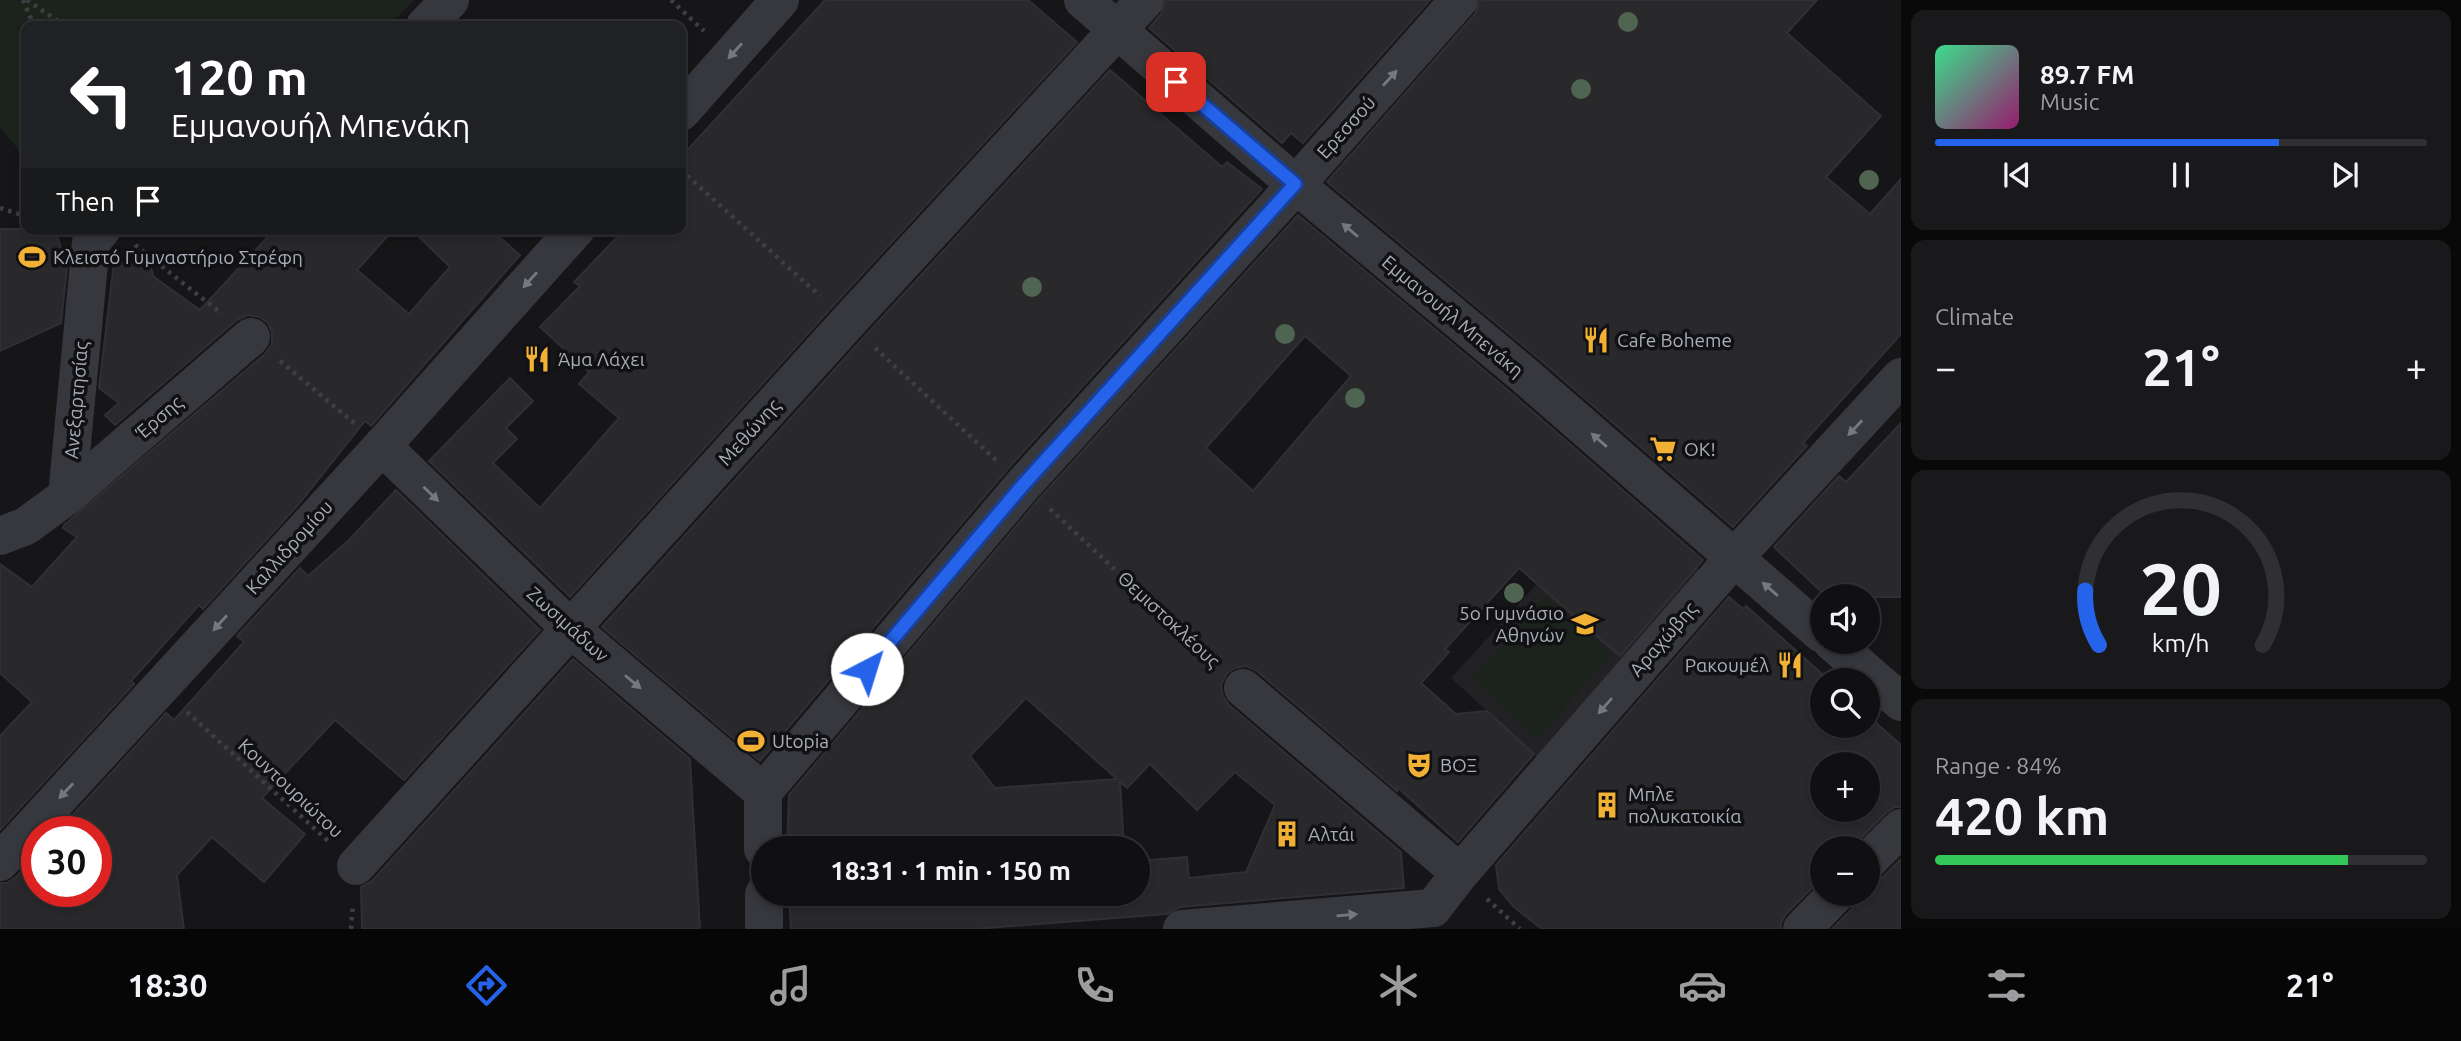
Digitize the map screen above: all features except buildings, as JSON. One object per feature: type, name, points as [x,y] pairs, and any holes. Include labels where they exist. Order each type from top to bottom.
[{"type":"street","points":[[430,21],[450,0]]},
{"type":"street","points":[[686,106],[780,0]]},
{"type":"street","name":"Εμμανουήλ Μπενάκη","points":[[1083,0],[1295,184],[1523,374],[1810,624]]},
{"type":"street","name":"Μεθώνης","points":[[356,866],[848,322],[1145,0]]},
{"type":"street","name":"Ερεσσού","points":[[763,792],[1023,485],[1459,0]]},
{"type":"street","name":"Ανεξαρτησίας","points":[[67,496],[91,242],[97,235]]},
{"type":"street","name":"Καλλιδρομίου","points":[[0,862],[382,446],[571,235]]},
{"type":"street","name":"Έρσης","points":[[67,496],[251,337]]},
{"type":"street","name":"Αραχώβης","points":[[1434,918],[1460,873],[1734,558],[1901,377]]},
{"type":"street","name":"Ζωσιμάδων","points":[[382,446],[571,629],[763,792]]},
{"type":"street","points":[[0,536],[26,526],[67,496]]},
{"type":"street","points":[[1846,654],[1901,702]]},
{"type":"street","points":[[1243,688],[1460,873]]},
{"type":"street","points":[[763,792],[764,836]]},
{"type":"street","points":[[1880,849],[1901,828]]},
{"type":"street","points":[[764,906],[764,929]]},
{"type":"street","points":[[1802,929],[1824,906]]},
{"type":"street","points":[[1182,929],[1434,918]]},
{"type":"path","points":[[25,0],[32,21]]},
{"type":"path","points":[[25,0],[57,21]]},
{"type":"path","points":[[686,175],[848,322]]},
{"type":"path","points":[[0,208],[21,214]]},
{"type":"path","name":"Θεμιστοκλέους","points":[[885,358],[1243,688]]},
{"type":"path","name":"Κουντουριώτου","points":[[161,687],[356,866]]},
{"type":"path","points":[[351,929],[356,866]]},
{"type":"shaded area","points":[[0,0],[414,0],[393,21],[21,21],[21,153],[0,127]]},
{"type":"shaded area","name":"5ο Γυμνάσιο Αθηνών","points":[[1638,512],[1711,580],[1544,763],[1451,678],[1537,584]]},
{"type":"shaded area","points":[[1546,596],[1612,654],[1538,738],[1472,679]]},
{"type":"place","name":"Κλειστό Γυμναστήριο Στρέφη","points":[[32,257]]},
{"type":"place","name":"Cafe Boheme","points":[[1596,340]]},
{"type":"place","name":"Άμα Λάχει","points":[[537,359]]},
{"type":"place","name":"ΟΚ!","points":[[1663,449]]},
{"type":"place","name":"5ο Γυμνάσιο Αθηνών","points":[[1585,624]]},
{"type":"place","name":"Ρακουμέλ","points":[[1790,665]]},
{"type":"place","name":"Utopia","points":[[751,741]]},
{"type":"place","name":"ΒΟΞ","points":[[1419,765]]},
{"type":"place","name":"Μπλε πολυκατοικία","points":[[1607,805]]},
{"type":"place","name":"Αλτάι","points":[[1287,834]]},
{"type":"route","points":[[867,669],[1023,485],[1295,184],[1176,82]]}]
